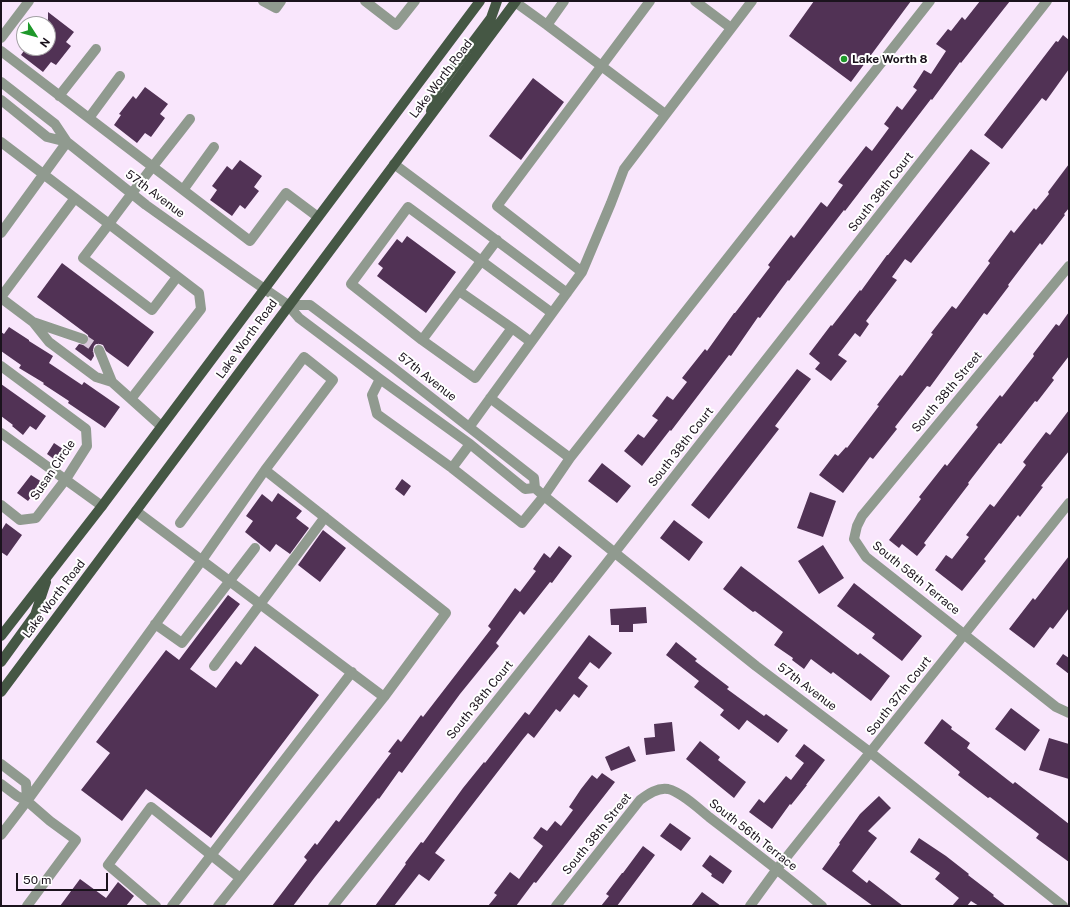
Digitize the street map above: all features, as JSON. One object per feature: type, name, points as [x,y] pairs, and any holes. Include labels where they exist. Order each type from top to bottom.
[{"type":"main road","name":"Lake Worth Road","points":[[1,636],[102,506],[480,1]]},
{"type":"main road","points":[[430,117],[437,90],[491,18],[497,1]]},
{"type":"main road","name":"Lake Worth Road","points":[[1,692],[515,1]]},
{"type":"main road","points":[[1,662],[35,615],[49,574]]},
{"type":"street","points":[[1,38],[29,1]]},
{"type":"street","points":[[263,1],[276,8],[281,1]]},
{"type":"street","points":[[365,1],[396,25],[415,1]]},
{"type":"street","points":[[515,1],[665,114]]},
{"type":"street","points":[[547,25],[564,1]]},
{"type":"street","points":[[582,272],[497,206],[650,1]]},
{"type":"street","points":[[695,1],[731,28]]},
{"type":"street","points":[[470,426],[582,272],[624,169],[752,1]]},
{"type":"street","points":[[380,379],[372,395],[377,414],[452,468],[522,523],[544,496],[570,458],[930,1]]},
{"type":"street","name":"South 38th Court","points":[[333,906],[615,553],[1047,1]]},
{"type":"street","points":[[59,96],[96,49]]},
{"type":"street","points":[[1,51],[250,241],[286,193],[318,217]]},
{"type":"street","points":[[89,118],[120,76]]},
{"type":"street","name":"57th Avenue","points":[[1,82],[55,124],[67,142],[131,193],[288,305],[299,318],[470,444],[525,489],[535,488]]},
{"type":"street","name":"57th Avenue","points":[[1,100],[47,137],[67,142]]},
{"type":"street","points":[[177,276],[152,310],[83,258],[131,193],[190,119]]},
{"type":"street","points":[[1,142],[199,293],[201,309],[131,399]]},
{"type":"street","points":[[1,233],[67,142]]},
{"type":"street","points":[[183,190],[214,147]]},
{"type":"street","points":[[394,164],[567,293]]},
{"type":"street","points":[[75,198],[1,297],[33,322],[49,342],[96,377],[112,382],[161,426]]},
{"type":"street","points":[[512,328],[475,378],[422,340],[351,284],[408,207],[552,313]]},
{"type":"street","points":[[422,340],[497,240]]},
{"type":"street","name":"South 38th Street","points":[[854,540],[857,526],[862,516],[1069,266]]},
{"type":"street","points":[[459,291],[531,342]]},
{"type":"street","name":"57th Avenue","points":[[288,305],[310,305],[470,426],[534,478],[535,488],[544,496],[756,666],[871,753],[1063,906]]},
{"type":"street","points":[[33,322],[82,339]]},
{"type":"street","points":[[99,350],[112,382]]},
{"type":"street","points":[[1,835],[5,822],[27,801],[202,560],[265,470],[333,380],[304,357],[180,523]]},
{"type":"street","name":"Susan Circle","points":[[1,366],[86,429],[87,446],[66,479],[36,518],[20,520],[1,505]]},
{"type":"street","points":[[490,398],[570,458]]},
{"type":"street","points":[[1,433],[102,506]]},
{"type":"street","points":[[452,468],[470,444]]},
{"type":"street","points":[[218,906],[384,696],[446,613],[265,470]]},
{"type":"street","name":"South 37th Court","points":[[750,906],[777,869],[1069,503]]},
{"type":"street","points":[[136,511],[384,696]]},
{"type":"street","points":[[214,666],[325,517]]},
{"type":"street","name":"South 58th Terrace","points":[[854,540],[866,557],[1056,707],[1069,713]]},
{"type":"street","points":[[155,624],[182,643],[255,548]]},
{"type":"street","points":[[172,906],[352,672]]},
{"type":"street","points":[[1,764],[26,783],[27,801]]},
{"type":"street","points":[[1,784],[17,796],[27,801],[50,821],[76,840],[27,906]]},
{"type":"street","name":"South 38th Street","points":[[556,906],[640,800],[652,792],[666,788]]},
{"type":"street","name":"South 56th Terrace","points":[[666,788],[673,790],[688,801],[777,869],[822,906]]},
{"type":"street","points":[[156,906],[108,865],[151,807],[240,878]]},
{"type":"building","name":"Lake Worth 8","points":[[814,1],[911,1],[851,82],[789,36]]},
{"type":"building","points":[[980,1],[1010,1],[961,63],[960,62],[845,211],[844,210],[789,281],[788,280],[760,318],[758,317],[731,356],[729,355],[671,431],[670,430],[642,466],[624,451],[638,434],[644,438],[658,420],[652,416],[667,396],[673,400],[687,382],[682,378],[705,349],[707,351],[770,267],[768,265],[791,235],[794,238],[821,202],[827,207],[843,185],[838,182],[866,146],[872,151],[889,128],[884,124],[897,106],[902,110],[917,90],[913,87],[924,70],[931,74],[946,51],[936,44],[948,29],[951,31],[962,17],[965,20]]},
{"type":"building","points":[[48,12],[53,16],[48,16]]},
{"type":"building","points":[[56,18],[74,32],[66,42],[71,46],[56,65],[51,62],[43,72],[22,56],[56,56]]},
{"type":"building","points":[[1063,35],[1069,40],[1069,69],[1046,101],[1042,98],[1002,149],[984,135],[1056,41],[1058,42]]},
{"type":"building","points":[[533,78],[564,102],[521,160],[489,136]]},
{"type":"building","points":[[145,87],[168,104],[160,114],[165,118],[151,137],[145,133],[137,143],[114,125],[121,115],[119,114],[133,96],[136,99]]},
{"type":"building","points":[[971,149],[990,163],[911,263],[905,259],[892,277],[897,280],[866,321],[869,324],[860,337],[855,333],[838,355],[847,361],[831,381],[815,369],[820,363],[809,354],[831,325],[832,326],[860,290],[861,291],[887,255]]},
{"type":"building","points":[[240,160],[262,176],[254,187],[259,191],[245,209],[240,205],[232,216],[210,200],[217,190],[212,186],[227,166],[232,170]]},
{"type":"building","points":[[1069,164],[1069,208],[1064,214],[1065,215],[1042,245],[1040,243],[987,315],[984,313],[930,387],[927,386],[895,427],[897,429],[873,459],[870,457],[843,493],[819,475],[835,454],[838,456],[846,447],[847,448],[879,406],[877,405],[900,375],[902,376],[933,334],[931,333],[952,306],[956,309],[990,263],[988,261],[1011,230],[1014,233],[1034,208],[1036,210],[1049,194],[1048,192]]},
{"type":"building","points":[[407,236],[456,272],[426,313],[377,276],[383,268],[378,264],[397,239],[402,243]]},
{"type":"building","points":[[62,263],[154,332],[128,367],[106,351],[103,345],[96,344],[94,346],[94,356],[91,361],[75,349],[79,344],[88,344],[88,335],[37,297]]},
{"type":"building","points":[[1069,312],[1069,356],[1052,378],[1054,380],[1037,402],[1035,401],[1001,444],[999,443],[924,543],[926,545],[917,556],[902,544],[899,548],[889,540],[921,499],[919,497],[945,464],[947,466],[978,427],[976,425],[1000,395],[1002,397],[1034,356],[1033,354],[1056,324],[1059,326]]},
{"type":"building","points":[[9,327],[53,356],[49,363],[82,385],[84,382],[120,407],[105,428],[68,403],[69,401],[43,384],[44,383],[19,368],[21,365],[1,351],[1,332],[4,334]]},
{"type":"building","points":[[797,369],[811,379],[775,426],[779,429],[709,519],[691,505]]},
{"type":"building","points":[[1,384],[46,416],[36,430],[30,426],[23,435],[1,416]]},
{"type":"building","points":[[1069,410],[1069,451],[1041,486],[1043,487],[1020,517],[1018,515],[984,559],[986,561],[962,591],[935,570],[946,555],[952,559],[969,537],[966,535],[990,504],[994,507],[1026,465],[1023,462],[1046,432],[1050,435]]},
{"type":"building","points":[[54,443],[66,451],[58,462],[47,454]]},
{"type":"building","points":[[602,463],[631,486],[617,503],[588,481]]},
{"type":"building","points":[[31,475],[42,482],[28,501],[17,493]]},
{"type":"building","points":[[402,479],[411,486],[404,496],[395,489]]},
{"type":"building","points":[[810,492],[836,501],[823,537],[797,528]]},
{"type":"building","points":[[278,493],[302,511],[296,518],[309,528],[290,554],[276,544],[270,552],[245,532],[253,521],[246,516],[262,494],[272,502]]},
{"type":"building","points":[[674,520],[703,542],[689,561],[660,538]]},
{"type":"building","points":[[6,523],[22,535],[7,556],[1,552],[1,531]]},
{"type":"building","points":[[323,530],[346,548],[320,582],[298,565]]},
{"type":"building","points":[[823,545],[844,578],[819,594],[798,561]]},
{"type":"building","points":[[559,546],[572,556],[552,583],[550,582],[524,615],[520,611],[496,643],[499,646],[460,694],[402,773],[399,771],[379,799],[378,798],[293,906],[272,906],[307,860],[304,857],[315,843],[317,845],[336,820],[339,822],[391,753],[388,752],[398,739],[401,742],[421,715],[423,717],[491,629],[488,626],[515,588],[520,592],[536,571],[533,569],[544,553],[550,558]]},
{"type":"building","points":[[1069,556],[1069,608],[1053,629],[1050,627],[1034,648],[1009,629],[1033,598],[1035,600]]},
{"type":"building","points":[[741,566],[858,655],[860,653],[890,676],[871,701],[833,672],[831,674],[811,659],[804,669],[792,660],[793,658],[774,645],[783,632],[755,611],[753,612],[723,589]]},
{"type":"building","points":[[854,583],[922,636],[902,661],[872,638],[875,634],[837,606]]},
{"type":"building","points":[[228,595],[240,604],[190,669],[216,688],[236,661],[241,665],[255,646],[319,695],[211,838],[146,789],[122,821],[81,790],[110,753],[96,742],[166,650],[179,660]]},
{"type":"building","points":[[646,607],[647,623],[633,624],[633,632],[619,632],[619,625],[611,625],[610,609]]},
{"type":"building","points":[[589,635],[612,653],[599,669],[590,662],[578,678],[588,686],[579,698],[574,694],[560,712],[556,709],[534,738],[528,733],[523,739],[435,853],[445,860],[429,881],[419,874],[394,906],[375,906],[406,864],[405,863],[421,842],[423,843],[463,788],[484,762],[485,763],[525,712],[529,715]]},
{"type":"building","points":[[676,642],[697,659],[695,661],[729,687],[727,689],[764,716],[766,714],[788,730],[778,743],[747,720],[739,730],[720,715],[724,710],[694,687],[699,681],[666,655]]},
{"type":"building","points":[[1063,654],[1069,658],[1069,674],[1056,664]]},
{"type":"building","points":[[1011,708],[1040,730],[1025,751],[995,729]]},
{"type":"building","points":[[942,719],[952,727],[951,729],[970,743],[967,748],[1013,784],[1015,782],[1069,824],[1069,862],[1036,838],[1039,834],[958,775],[960,772],[924,743]]},
{"type":"building","points":[[672,722],[675,751],[646,755],[644,738],[655,737],[654,724]]},
{"type":"building","points":[[1049,738],[1069,744],[1069,779],[1039,770]]},
{"type":"building","points":[[700,741],[720,757],[718,760],[746,782],[734,798],[686,759]]},
{"type":"building","points":[[804,744],[825,760],[772,829],[749,812],[759,799],[764,803],[786,776],[791,780],[804,763],[795,756]]},
{"type":"building","points":[[629,746],[636,761],[611,771],[605,757]]},
{"type":"building","points":[[602,773],[615,782],[536,883],[534,882],[516,906],[488,906],[497,895],[494,893],[510,872],[519,879],[543,846],[533,838],[541,827],[547,831],[555,821],[561,826],[573,810],[569,807],[581,789],[592,775],[597,779]]},
{"type":"building","points":[[879,796],[891,808],[868,831],[877,838],[852,871],[867,883],[869,880],[903,906],[873,906],[822,869],[860,814]]},
{"type":"building","points":[[670,823],[691,838],[681,851],[660,836]]},
{"type":"building","points":[[919,838],[946,856],[1006,906],[979,906],[971,901],[967,906],[952,906],[959,898],[935,879],[940,873],[910,852]]},
{"type":"building","points":[[643,846],[655,855],[617,906],[601,906],[609,896],[606,894]]},
{"type":"building","points":[[710,855],[732,871],[723,884],[711,876],[712,874],[702,866]]},
{"type":"building","points":[[80,879],[106,898],[118,882],[134,896],[126,906],[60,906]]},
{"type":"building","points":[[702,892],[721,906],[691,906]]},
{"type":"tunnel","points":[[83,339],[99,350]]},
{"type":"place","name":"Lake Worth 8","points":[[844,59]]}]
